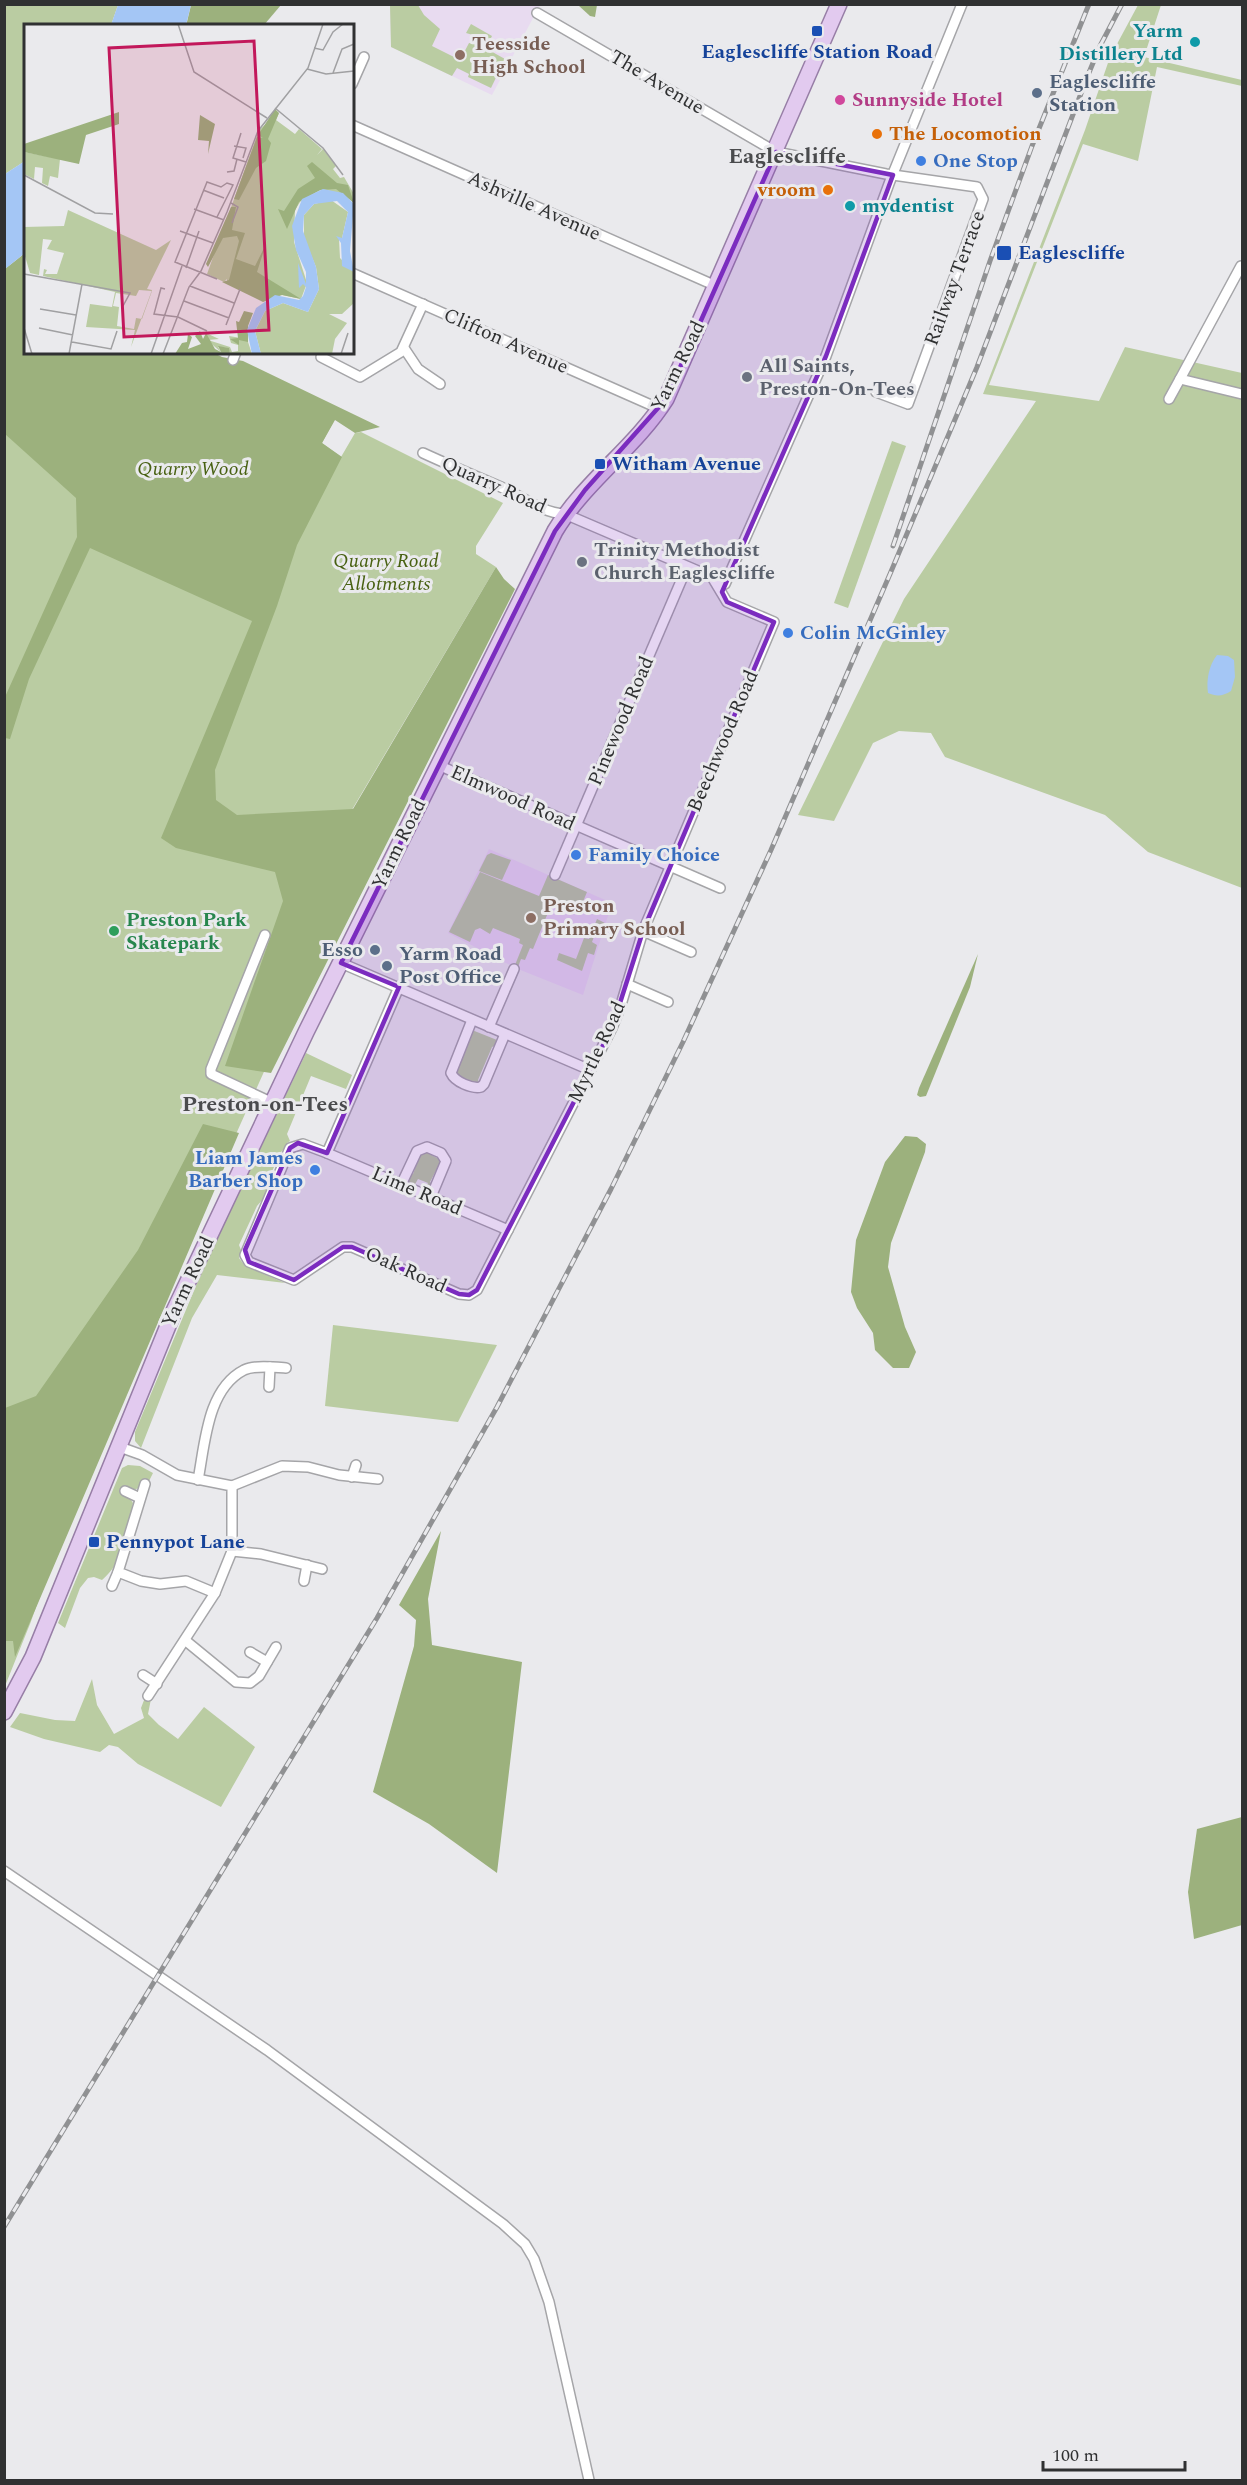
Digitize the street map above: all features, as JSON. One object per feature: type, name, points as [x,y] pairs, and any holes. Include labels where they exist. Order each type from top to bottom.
[{"type":"main road","name":"Yarm Road","points":[[4,1712],[42,1636],[117,1446],[174,1311],[341,963],[438,765],[566,514],[585,490],[660,409],[683,364],[839,4]]},
{"type":"street","points":[[566,514],[712,577],[719,587],[725,584],[826,356],[893,175],[962,4]]},
{"type":"street","name":"The Avenue","points":[[537,13],[776,152],[893,175],[977,187]]},
{"type":"street","points":[[354,80],[364,57]]},
{"type":"street","name":"Ashville Avenue","points":[[354,126],[716,286]]},
{"type":"street","name":"Railway Terrace","points":[[876,392],[908,404],[983,199],[977,187]]},
{"type":"street","points":[[1169,399],[1241,266]]},
{"type":"street","name":"Clifton Avenue","points":[[354,274],[660,409]]},
{"type":"street","points":[[321,357],[360,377],[404,348],[423,304]]},
{"type":"street","points":[[404,348],[418,369],[440,384]]},
{"type":"street","points":[[1180,379],[1242,394]]},
{"type":"street","name":"Quarry Road","points":[[423,453],[532,504],[556,514],[566,514]]},
{"type":"street","name":"Pinewood Road","points":[[555,875],[687,567]]},
{"type":"street","name":"Beechwood Road","points":[[669,867],[774,622],[728,602],[719,587]]},
{"type":"street","name":"Elmwood Road","points":[[438,765],[720,888]]},
{"type":"street","name":"Myrtle Road","points":[[508,1230],[619,1011],[643,931],[669,867]]},
{"type":"street","points":[[643,931],[692,952]]},
{"type":"street","points":[[265,935],[211,1069],[212,1074],[273,1103]]},
{"type":"street","points":[[341,963],[590,1070]]},
{"type":"street","points":[[489,1027],[514,969]]},
{"type":"street","points":[[627,984],[668,1002]]},
{"type":"street","points":[[327,1153],[399,987]]},
{"type":"street","points":[[472,1020],[451,1073],[455,1079],[464,1083],[478,1088],[484,1084],[505,1034]]},
{"type":"street","name":"Lime Road","points":[[247,1259],[245,1250],[290,1148],[303,1144],[508,1230]]},
{"type":"street","points":[[401,1185],[417,1151],[427,1147],[441,1153],[446,1161],[431,1197]]},
{"type":"street","name":"Oak Road","points":[[247,1259],[294,1281],[343,1247],[352,1246],[459,1294],[470,1295],[477,1290],[508,1230]]},
{"type":"street","points":[[269,1387],[270,1367]]},
{"type":"street","points":[[198,1480],[207,1429],[216,1402],[228,1381],[246,1369],[286,1368]]},
{"type":"street","points":[[117,1446],[142,1455],[177,1475],[232,1486],[282,1466],[308,1467],[352,1477],[378,1479]]},
{"type":"street","points":[[352,1477],[356,1465]]},
{"type":"street","points":[[112,1586],[131,1537],[145,1484]]},
{"type":"street","points":[[148,1696],[186,1641],[215,1593],[232,1551],[232,1486]]},
{"type":"street","points":[[125,1491],[140,1498]]},
{"type":"street","points":[[232,1551],[261,1554],[322,1569]]},
{"type":"street","points":[[303,1581],[307,1565]]},
{"type":"street","points":[[118,1572],[141,1581],[160,1584],[186,1581],[215,1593]]},
{"type":"street","points":[[186,1641],[236,1682],[250,1683],[259,1676],[276,1647]]},
{"type":"street","points":[[250,1652],[267,1662]]},
{"type":"street","points":[[143,1675],[157,1684]]},
{"type":"street","points":[[4,1871],[267,2050],[503,2224],[525,2244],[534,2259],[549,2302],[589,2481]]},
{"type":"highlighted area","points":[[776,152],[893,175],[826,356],[722,592],[727,602],[774,622],[643,931],[612,1028],[477,1290],[469,1295],[459,1294],[352,1247],[343,1247],[294,1280],[249,1262],[245,1250],[290,1148],[298,1143],[327,1153],[399,987],[341,963],[555,531],[585,490],[666,399]]},
{"type":"shaded area","name":"Teesside High School","points":[[390,5],[540,5],[492,95],[391,47]]},
{"type":"shaded area","name":"Preston Primary School","points":[[489,849],[612,903],[583,995],[518,969],[448,933]]},
{"type":"green space","points":[[5,5],[118,5],[111,24],[24,24],[24,162],[5,174]]},
{"type":"green space","points":[[191,5],[281,5],[265,24],[186,24]]},
{"type":"green space","points":[[390,5],[418,5],[424,15],[440,29],[432,46],[460,60],[469,43],[478,44],[505,59],[491,88],[468,77],[469,74],[457,68],[452,76],[391,47]]},
{"type":"green space","points":[[578,5],[597,5],[595,17],[590,16]]},
{"type":"green space","points":[[1138,5],[1161,5],[1144,57],[1242,80],[1242,86],[1157,67],[1138,161],[1083,144],[989,385],[1099,401],[1125,347],[1242,373],[1242,888],[1148,852],[1105,815],[945,757],[931,733],[899,731],[873,743],[834,821],[798,815],[904,599],[1036,401],[983,394],[1085,130],[1110,57]]},
{"type":"green space","points":[[471,24],[492,36],[490,40],[466,33]]},
{"type":"green space","name":"Quarry Wood","points":[[24,254],[24,354],[216,354],[243,361],[380,427],[355,433],[335,420],[322,443],[342,457],[297,545],[277,606],[215,770],[216,800],[237,815],[353,809],[496,567],[515,589],[271,1073],[225,1066],[283,901],[275,872],[176,848],[161,838],[252,621],[90,548],[29,679],[10,739],[5,738],[5,697],[77,537],[76,498],[5,434],[5,269]]},
{"type":"green space","name":"Quarry Road Allotments","points":[[24,256],[24,354],[36,354],[336,417],[322,443],[341,457],[355,433],[361,432],[503,503],[476,546],[476,554],[496,567],[353,808],[276,1045],[149,1328],[57,1549],[5,1686],[4,269]]},
{"type":"green space","points":[[892,441],[906,446],[848,608],[834,603]]},
{"type":"green space","points":[[491,853],[511,860],[502,880],[479,871],[487,855]]},
{"type":"green space","points":[[480,872],[539,896],[548,875],[587,892],[578,914],[552,903],[533,949],[530,948],[525,960],[521,959],[518,967],[515,965],[523,945],[519,943],[520,939],[493,928],[490,934],[480,928],[475,930],[470,942],[449,932]]},
{"type":"green space","points":[[597,919],[605,923],[602,931],[597,929],[592,942],[597,945],[594,955],[588,953],[582,971],[557,960],[559,953],[576,959],[584,938],[589,939]]},
{"type":"green space","points":[[978,954],[970,987],[926,1096],[920,1097],[917,1095],[919,1088]]},
{"type":"green space","points":[[472,1030],[497,1040],[497,1045],[492,1047],[479,1082],[475,1084],[457,1077],[455,1071],[471,1038]]},
{"type":"green space","points":[[306,1053],[352,1075],[346,1089],[311,1076],[287,1134],[290,1141],[281,1152],[268,1180],[270,1184],[239,1245],[241,1250],[239,1258],[245,1266],[285,1283],[217,1275],[192,1318],[141,1448],[135,1441],[135,1432],[208,1257]]},
{"type":"green space","points":[[203,1124],[239,1133],[15,1657],[13,1641],[4,1641],[5,1408],[36,1396],[138,1250]]},
{"type":"green space","points":[[905,1136],[917,1137],[926,1144],[925,1152],[891,1243],[888,1267],[905,1327],[916,1352],[909,1368],[893,1368],[875,1350],[873,1333],[857,1308],[851,1292],[856,1240],[885,1162]]},
{"type":"green space","points":[[426,1152],[439,1159],[440,1163],[430,1182],[433,1185],[429,1190],[425,1190],[428,1183],[418,1179],[414,1186],[407,1180],[408,1175],[413,1174],[420,1155]]},
{"type":"green space","points":[[333,1325],[497,1345],[458,1422],[325,1406]]},
{"type":"green space","points":[[128,1465],[140,1466],[153,1473],[148,1483],[142,1480],[139,1488],[133,1490],[124,1486],[121,1493],[129,1497],[133,1503],[127,1535],[120,1555],[116,1564],[102,1580],[94,1577],[88,1578],[80,1588],[65,1628],[58,1623],[122,1468]]},
{"type":"green space","points":[[441,1531],[428,1599],[432,1645],[522,1662],[497,1873],[429,1824],[373,1792],[414,1646],[416,1620],[399,1605]]},
{"type":"green space","points":[[92,1679],[97,1705],[114,1734],[144,1718],[141,1708],[146,1695],[151,1699],[148,1714],[178,1739],[204,1707],[255,1747],[221,1807],[138,1764],[118,1747],[109,1745],[100,1752],[44,1739],[10,1727],[20,1713],[55,1720],[75,1721]]},
{"type":"green space","points":[[1242,1817],[1242,1925],[1194,1939],[1188,1892],[1197,1829]]},
{"type":"water","points":[[118,4],[191,5],[186,24],[111,24]]},
{"type":"water","points":[[24,162],[24,254],[5,269],[5,174]]},
{"type":"water","points":[[1217,655],[1228,656],[1234,660],[1235,677],[1231,691],[1214,695],[1208,693],[1207,688],[1210,668]]},
{"type":"railway","points":[[893,546],[990,261],[1032,146],[1089,4]]},
{"type":"railway","points":[[4,2227],[377,1618],[497,1407],[611,1189],[683,1042],[771,850],[977,367],[1088,75],[1122,4]]},
{"type":"place","name":"Eaglescliffe Station Road","points":[[817,31]]},
{"type":"place","name":"Yarm Distillery Ltd","points":[[1195,42]]},
{"type":"place","name":"Teesside High School","points":[[460,55]]},
{"type":"place","name":"Eaglescliffe Station","points":[[1037,93]]},
{"type":"place","name":"Sunnyside Hotel","points":[[840,100]]},
{"type":"place","name":"The Locomotion","points":[[877,134]]},
{"type":"place","name":"One Stop","points":[[921,161]]},
{"type":"place","name":"vroom","points":[[828,190]]},
{"type":"place","name":"mydentist","points":[[850,206]]},
{"type":"place","name":"Eaglescliffe","points":[[1004,253]]},
{"type":"place","name":"All Saints, Preston-On-Tees","points":[[747,377]]},
{"type":"place","name":"Witham Avenue","points":[[600,464]]},
{"type":"place","name":"Trinity Methodist Church Eaglescliffe","points":[[582,562]]},
{"type":"place","name":"Colin McGinley","points":[[788,633]]},
{"type":"place","name":"Family Choice","points":[[576,855]]},
{"type":"place","name":"Preston Primary School","points":[[531,918]]},
{"type":"place","name":"Preston Park Skatepark","points":[[114,931]]},
{"type":"place","name":"Esso","points":[[375,950]]},
{"type":"place","name":"Yarm Road Post Office","points":[[387,966]]},
{"type":"place","name":"Liam James Barber Shop","points":[[315,1170]]},
{"type":"place","name":"Pennypot Lane","points":[[94,1542]]},
{"type":"district","name":"Eaglescliffe","points":[[787,156]]},
{"type":"district","name":"Preston-on-Tees","points":[[265,1104]]}]
